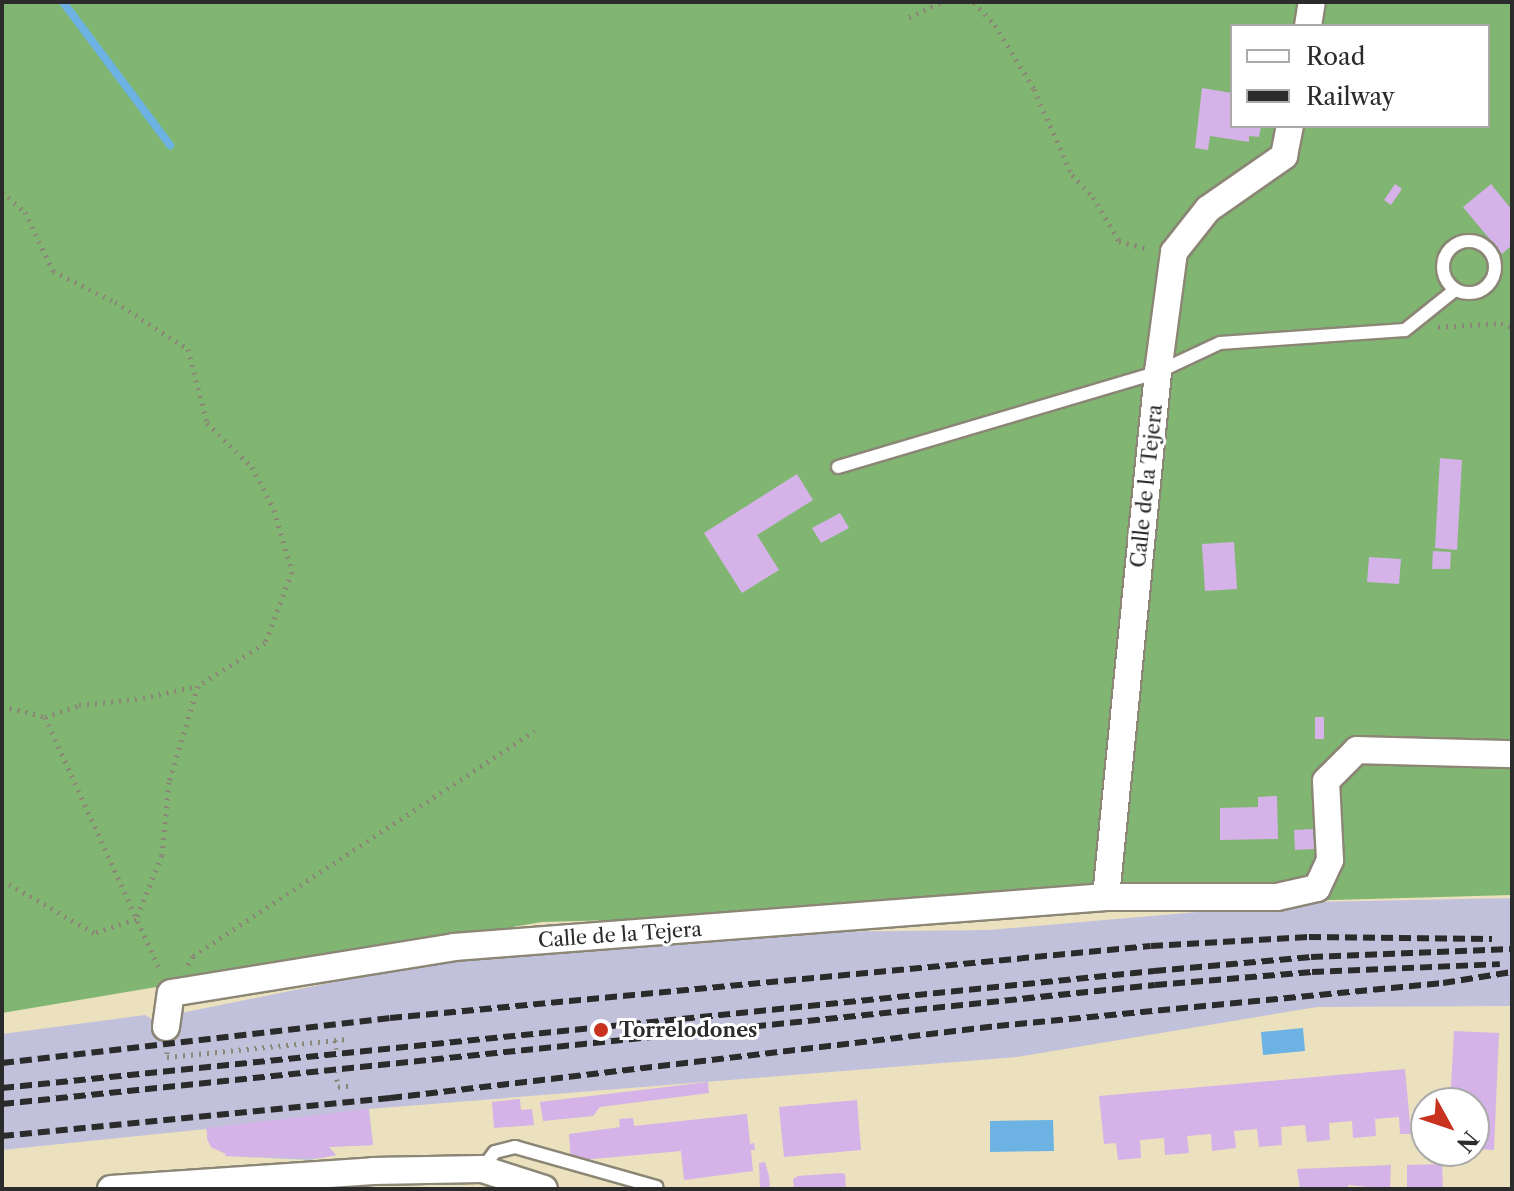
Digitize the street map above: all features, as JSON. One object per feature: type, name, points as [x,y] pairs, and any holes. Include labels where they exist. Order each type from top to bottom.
[{"type":"street","points":[[1308,24],[1312,2]]},
{"type":"street","points":[[1174,252],[1208,209],[1284,156],[1290,128]]},
{"type":"street","name":"Calle de la Tejera","points":[[1106,897],[1158,372],[1174,252]]},
{"type":"street","name":"Calle de la Tejera","points":[[170,993],[454,947],[1106,897],[1277,897],[1317,888],[1330,860],[1326,781],[1357,750],[1512,754]]},
{"type":"street","points":[[166,1027],[170,993]]},
{"type":"street","points":[[111,1189],[227,1185],[373,1171],[482,1169],[537,1186]]},
{"type":"lane","points":[[1460,243],[1482,244],[1494,260],[1493,278],[1481,291],[1463,293],[1455,290],[1447,281],[1444,259],[1460,243]]},
{"type":"lane","points":[[838,467],[1158,372],[1220,343],[1405,330],[1455,290]]},
{"type":"lane","points":[[482,1169],[495,1152],[515,1147],[656,1187]]},
{"type":"path","points":[[909,17],[942,2]]},
{"type":"path","points":[[974,2],[995,25],[1034,89],[1072,175],[1093,197],[1119,241],[1138,248],[1174,252]]},
{"type":"path","points":[[2,192],[25,212],[53,271],[115,302],[188,349],[207,423],[252,467],[274,510],[292,572],[265,643],[198,686],[143,698],[79,705],[45,717],[2,706]]},
{"type":"path","points":[[1405,330],[1501,323],[1512,327]]},
{"type":"path","points":[[2,880],[94,933],[136,919],[162,855],[169,782],[198,686]]},
{"type":"path","points":[[45,717],[170,993]]},
{"type":"path","points":[[170,993],[193,956],[534,731]]},
{"type":"path","points":[[167,1057],[348,1039]]},
{"type":"path","points":[[335,1040],[336,1049]]},
{"type":"path","points":[[337,1079],[338,1087],[354,1085]]},
{"type":"shaded area","name":"Torrelodones","points":[[1512,898],[1512,1006],[1317,1007],[1017,1057],[369,1109],[373,1145],[329,1147],[336,1155],[310,1160],[225,1156],[226,1153],[211,1147],[206,1129],[2,1150],[2,1034],[145,1015],[166,1027],[181,1013],[448,959],[714,933],[989,930],[1313,902]]},
{"type":"green space","points":[[2,2],[1512,2],[1512,895],[542,922],[2,1013]]},
{"type":"water","points":[[1303,1028],[1305,1051],[1263,1055],[1261,1032]]},
{"type":"water","points":[[1053,1120],[1054,1151],[990,1152],[990,1121]]},
{"type":"building","points":[[1202,88],[1230,93],[1230,128],[1261,128],[1259,137],[1249,136],[1249,142],[1210,136],[1208,150],[1195,148]]},
{"type":"building","points":[[1395,184],[1402,189],[1391,205],[1384,200]]},
{"type":"building","points":[[1491,184],[1512,210],[1512,245],[1502,254],[1463,207]]},
{"type":"building","points":[[1440,458],[1462,460],[1457,550],[1435,548]]},
{"type":"building","points":[[797,474],[813,500],[757,535],[779,570],[742,593],[704,533]]},
{"type":"building","points":[[840,513],[849,528],[821,543],[812,528]]},
{"type":"building","points":[[1234,542],[1237,589],[1205,591],[1202,544]]},
{"type":"building","points":[[1433,551],[1451,552],[1450,569],[1432,569]]},
{"type":"building","points":[[1369,557],[1401,559],[1399,584],[1367,582]]},
{"type":"building","points":[[1315,717],[1324,717],[1324,739],[1315,739]]},
{"type":"building","points":[[1277,796],[1278,839],[1220,840],[1220,808],[1258,807],[1258,797]]},
{"type":"building","points":[[1313,829],[1314,849],[1295,850],[1294,830]]},
{"type":"building","points":[[1454,1031],[1499,1033],[1494,1150],[1490,1150],[1490,1087],[1451,1087]]},
{"type":"building","points":[[1405,1069],[1410,1134],[1400,1134],[1399,1117],[1375,1119],[1376,1136],[1353,1138],[1352,1121],[1329,1123],[1330,1140],[1307,1142],[1305,1125],[1281,1127],[1282,1145],[1259,1147],[1257,1129],[1234,1131],[1236,1148],[1212,1151],[1211,1134],[1187,1136],[1189,1153],[1165,1155],[1164,1138],[1140,1140],[1141,1158],[1118,1160],[1116,1143],[1104,1144],[1099,1096]]},
{"type":"building","points":[[708,1082],[709,1093],[600,1107],[593,1116],[543,1121],[540,1102]]},
{"type":"building","points":[[520,1099],[521,1110],[532,1109],[534,1125],[494,1128],[492,1102]]},
{"type":"building","points":[[857,1100],[861,1150],[784,1157],[779,1107]]},
{"type":"building","points":[[368,1109],[373,1145],[328,1147],[336,1155],[321,1158],[225,1156],[211,1147],[207,1139],[207,1128]]},
{"type":"building","points":[[747,1114],[750,1144],[754,1143],[755,1150],[751,1150],[753,1171],[684,1180],[681,1151],[571,1161],[569,1134],[620,1127],[619,1119],[633,1118],[634,1126]]},
{"type":"building","points":[[765,1162],[770,1189],[760,1189],[759,1163]]},
{"type":"building","points":[[1391,1165],[1390,1189],[1348,1185],[1348,1189],[1300,1189],[1297,1169]]},
{"type":"building","points":[[1407,1165],[1442,1167],[1443,1188],[1407,1187]]},
{"type":"building","points":[[845,1174],[846,1189],[794,1189],[793,1179],[798,1176]]},
{"type":"waterway","points":[[63,2],[170,145]]},
{"type":"railway","points":[[2,1063],[390,1018],[1151,946],[1309,937],[1492,939]]},
{"type":"railway","points":[[2,1088],[1154,971],[1311,957],[1512,949]]},
{"type":"railway","points":[[2,1104],[1155,985],[1312,972],[1500,964]]},
{"type":"railway","points":[[2,1136],[390,1098],[997,1026],[1443,983],[1512,972]]},
{"type":"place","name":"Torrelodones","points":[[601,1030]]}]
